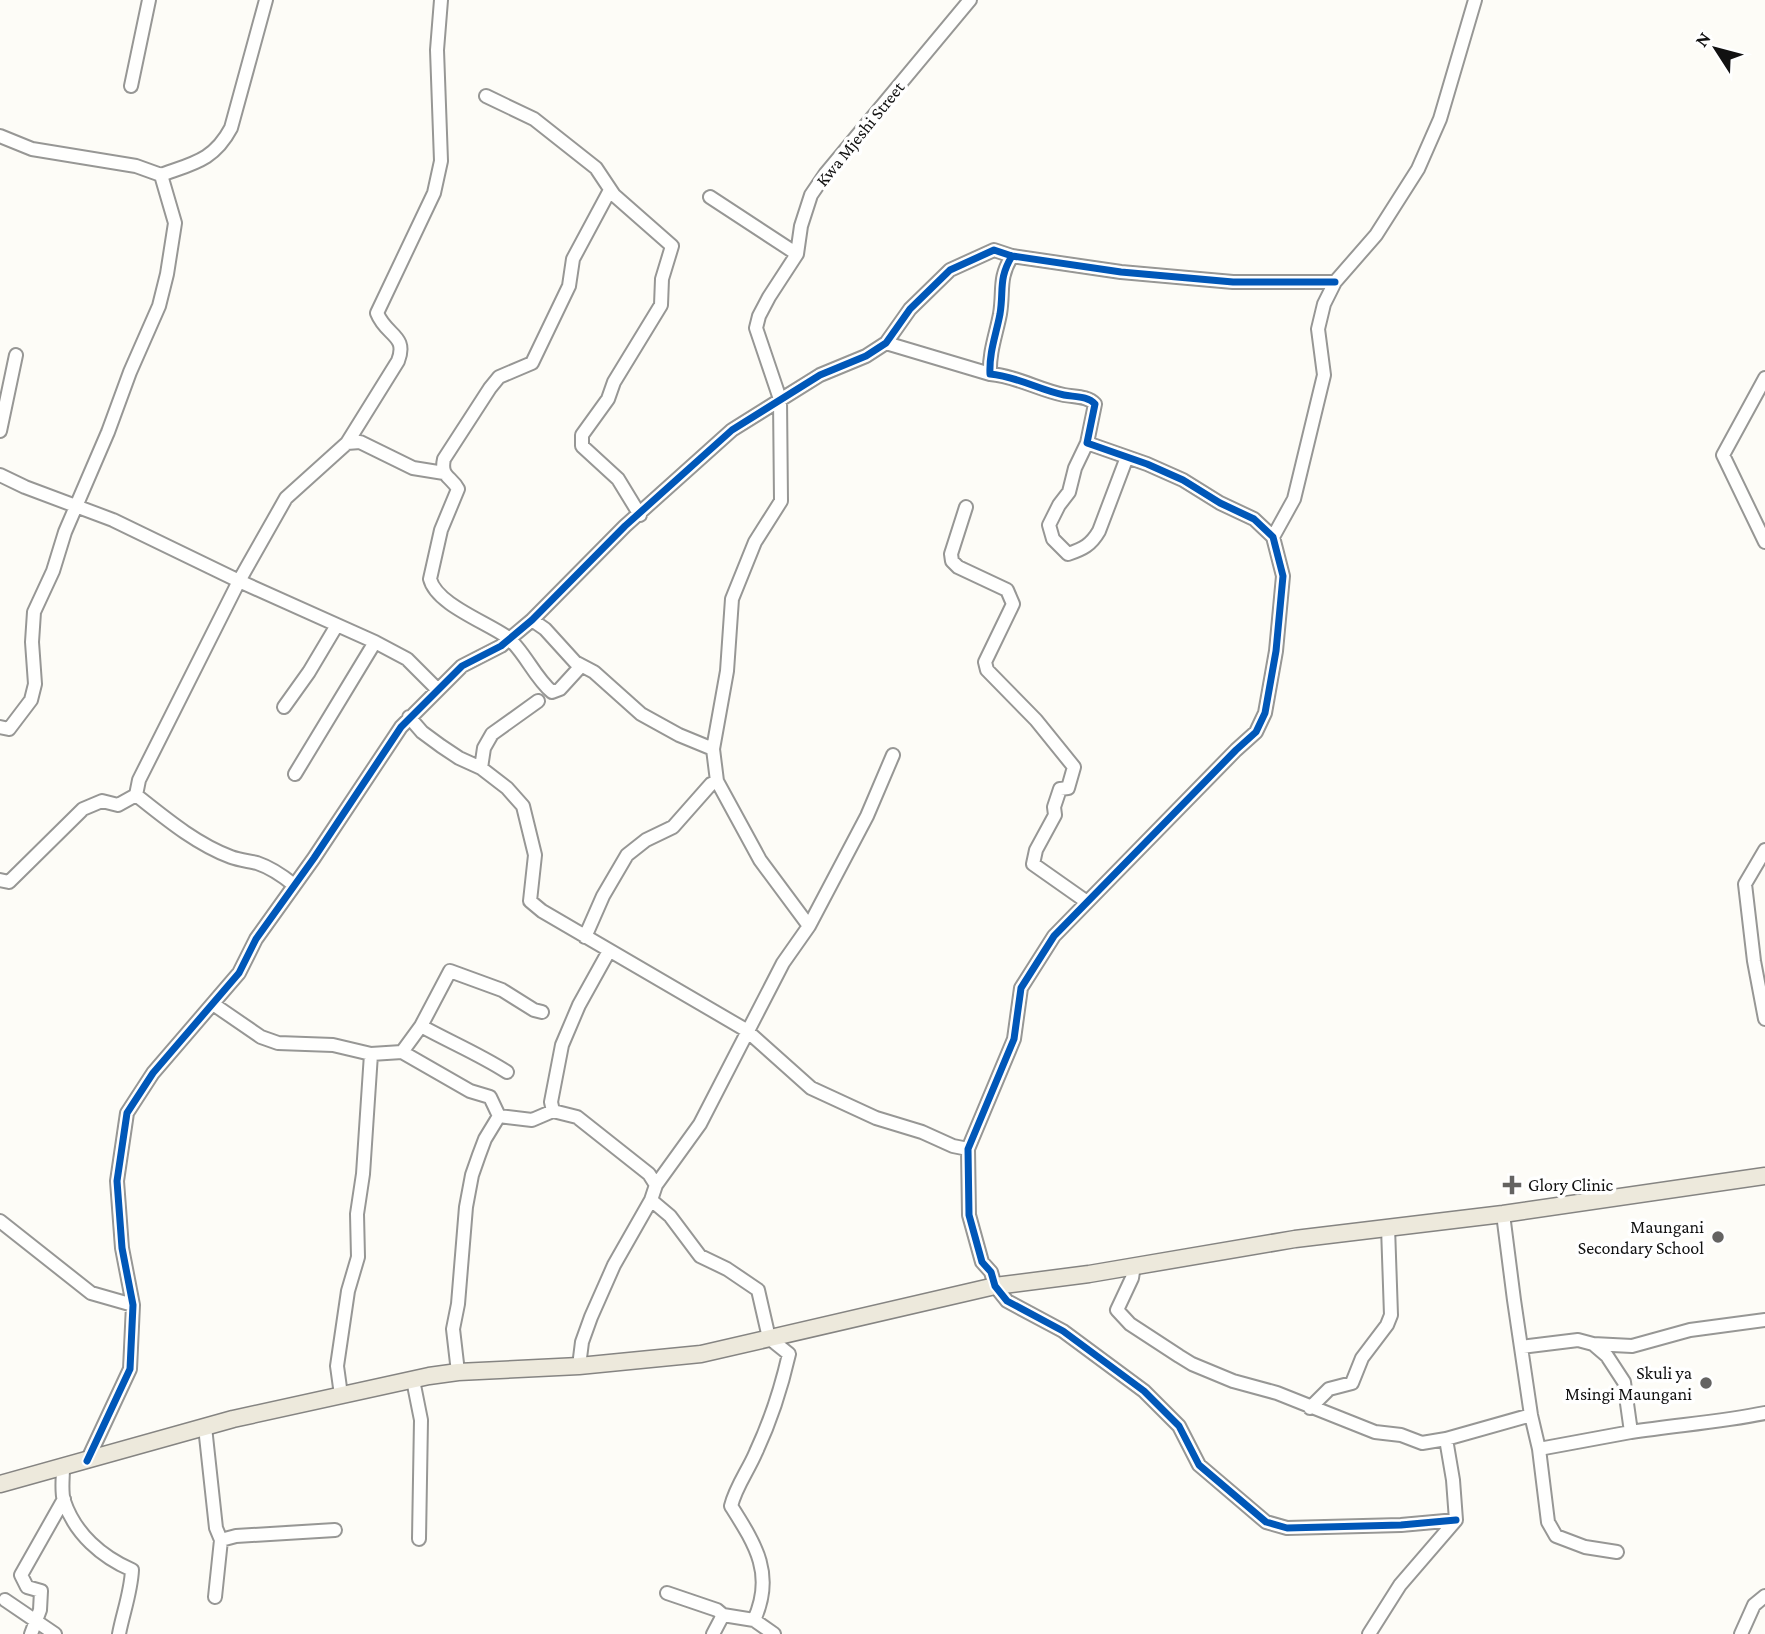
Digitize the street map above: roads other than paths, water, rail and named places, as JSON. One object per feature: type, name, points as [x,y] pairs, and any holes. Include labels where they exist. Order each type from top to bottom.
[{"type":"main road","points":[[0,1484],[205,1427],[341,1395],[458,1372],[579,1366],[701,1354],[995,1286],[1295,1239],[1503,1214],[1765,1176]]},
{"type":"street","points":[[131,86],[149,0]]},
{"type":"street","points":[[0,136],[32,149],[136,166],[161,175],[203,159],[221,146],[231,128],[266,0]]},
{"type":"street","points":[[0,880],[9,882],[83,810],[103,801],[118,805],[136,795],[139,780],[239,581],[286,498],[347,443],[398,361],[402,350],[400,341],[382,325],[377,313],[434,193],[441,161],[437,50],[441,0]]},
{"type":"street","name":"Kwa Mjeshi Street","points":[[717,781],[713,749],[727,671],[732,599],[755,542],[781,501],[780,399],[756,328],[759,316],[797,254],[801,226],[811,195],[826,173],[971,0]]},
{"type":"street","points":[[1273,537],[1294,499],[1324,375],[1318,330],[1324,304],[1335,282],[1376,235],[1418,169],[1440,119],[1475,0]]},
{"type":"street","points":[[486,96],[534,119],[596,168],[605,178],[610,190],[672,246],[662,279],[661,305],[614,382],[608,399],[582,435],[582,446],[618,479],[640,515]]},
{"type":"street","points":[[0,727],[9,729],[31,700],[35,684],[32,642],[34,612],[159,306],[175,223],[161,175]]},
{"type":"street","points":[[581,666],[560,689],[552,692],[541,683],[510,639],[445,600],[432,586],[430,579],[441,530],[458,489],[442,468],[444,459],[499,377],[532,363],[569,286],[573,259],[610,190]]},
{"type":"street","points":[[710,197],[797,254]]},
{"type":"street","points":[[87,1461],[130,1369],[133,1305],[122,1248],[117,1181],[127,1113],[153,1073],[239,973],[257,939],[410,717],[438,689],[463,666],[510,639],[533,620],[617,535],[732,430],[820,375],[866,356],[886,343],[911,309],[950,270],[994,250],[1012,256],[1121,272],[1233,282],[1335,282]]},
{"type":"street","points":[[990,374],[989,355],[1000,314],[1003,270],[1012,256]]},
{"type":"street","points":[[886,343],[1062,394],[1091,399],[1096,404],[1087,443],[1075,468],[1069,492],[1049,525],[1053,539],[1068,554],[1093,542],[1126,457]]},
{"type":"street","points":[[0,431],[16,355]]},
{"type":"street","points":[[1765,378],[1723,455],[1765,542]]},
{"type":"street","points":[[347,443],[359,442],[413,468],[444,472]]},
{"type":"street","points":[[1087,443],[1183,480],[1220,503],[1254,519],[1273,537],[1283,576],[1276,651],[1265,713],[1256,732],[1054,936],[1021,988],[1014,1039],[968,1149],[969,1215],[982,1262],[991,1272],[995,1286],[1007,1301],[1063,1331],[1144,1391],[1179,1426],[1199,1465],[1266,1522],[1287,1528],[1401,1525],[1456,1520]]},
{"type":"street","points":[[0,475],[76,508],[113,520],[239,581],[375,642],[407,659],[438,689]]},
{"type":"street","points":[[966,507],[951,554],[952,561],[1007,590],[1013,604],[985,662],[987,670],[1036,720],[1074,767],[1068,788],[1060,789],[1054,807],[1055,815],[1036,850],[1033,864],[1087,902]]},
{"type":"street","points":[[533,620],[581,666],[594,672],[641,714],[679,735],[713,749]]},
{"type":"street","points":[[284,707],[337,625]]},
{"type":"street","points":[[295,774],[375,642]]},
{"type":"street","points":[[481,768],[484,748],[492,734],[538,702]]},
{"type":"street","points":[[410,717],[422,732],[459,758],[481,768],[507,788],[523,806],[535,855],[530,901],[542,911],[746,1030],[811,1088],[876,1118],[968,1149]]},
{"type":"street","points":[[579,1366],[582,1342],[614,1265],[651,1200],[656,1185],[700,1124],[783,962],[809,926],[867,816],[893,755]]},
{"type":"street","points":[[585,937],[603,896],[627,855],[646,840],[673,827],[710,784],[717,781],[760,860],[809,926]]},
{"type":"street","points":[[136,795],[175,826],[207,845],[231,857],[258,863],[278,872],[294,885]]},
{"type":"street","points":[[1765,850],[1745,884],[1754,961],[1765,1019]]},
{"type":"street","points":[[553,1111],[551,1102],[562,1045],[579,1005],[609,951]]},
{"type":"street","points":[[401,1052],[421,1026],[450,971],[502,990],[534,1010],[542,1012]]},
{"type":"street","points":[[214,1004],[261,1037],[278,1043],[333,1045],[371,1054],[401,1052],[470,1091],[490,1097],[499,1116]]},
{"type":"street","points":[[421,1026],[467,1048],[507,1072]]},
{"type":"street","points":[[341,1395],[337,1366],[348,1291],[358,1257],[357,1214],[363,1174],[371,1054]]},
{"type":"street","points":[[499,1116],[532,1120],[553,1111],[578,1117],[649,1174],[656,1185]]},
{"type":"street","points":[[458,1372],[453,1329],[458,1304],[466,1207],[479,1155],[499,1116]]},
{"type":"street","points":[[651,1200],[670,1216],[700,1256],[727,1269],[758,1290],[777,1336],[789,1354],[782,1387],[770,1421],[755,1457],[734,1492],[731,1506],[761,1559],[761,1604],[754,1620]]},
{"type":"street","points":[[1503,1214],[1548,1522],[1556,1536],[1585,1546],[1617,1552]]},
{"type":"street","points":[[0,1221],[91,1293],[133,1305]]},
{"type":"street","points":[[1310,1408],[1329,1390],[1352,1383],[1362,1358],[1387,1325],[1392,1306],[1388,1227]]},
{"type":"street","points":[[1134,1266],[1132,1278],[1117,1310],[1129,1324],[1192,1364],[1245,1385],[1276,1393],[1375,1432],[1401,1435],[1422,1443],[1531,1415]]},
{"type":"street","points":[[1521,1347],[1578,1340],[1632,1346],[1690,1330],[1765,1320]]},
{"type":"street","points":[[1593,1343],[1607,1356],[1624,1382],[1631,1432]]},
{"type":"street","points":[[413,1380],[421,1420],[419,1539]]},
{"type":"street","points":[[1539,1448],[1681,1424],[1724,1422],[1765,1413]]},
{"type":"street","points":[[205,1427],[216,1528],[221,1540],[215,1597]]},
{"type":"street","points":[[1369,1634],[1400,1585],[1456,1520],[1446,1439]]},
{"type":"street","points":[[63,1468],[64,1499],[75,1522],[94,1547],[111,1561],[132,1570],[131,1588],[125,1604],[120,1634]]},
{"type":"street","points":[[31,1634],[40,1610],[41,1591],[27,1587],[21,1575],[64,1499]]},
{"type":"street","points":[[221,1540],[236,1536],[335,1530]]},
{"type":"street","points":[[667,1593],[712,1608],[723,1615],[754,1620],[774,1634]]},
{"type":"street","points":[[1741,1634],[1754,1605],[1765,1596]]},
{"type":"street","points":[[5,1600],[55,1634]]},
{"type":"street","points":[[713,1634],[723,1615]]},
{"type":"place","name":"Glory Clinic","points":[[1512,1185]]},
{"type":"place","name":"Maungani Secondary School","points":[[1718,1237]]},
{"type":"place","name":"Skuli ya Msingi Maungani","points":[[1706,1383]]}]
